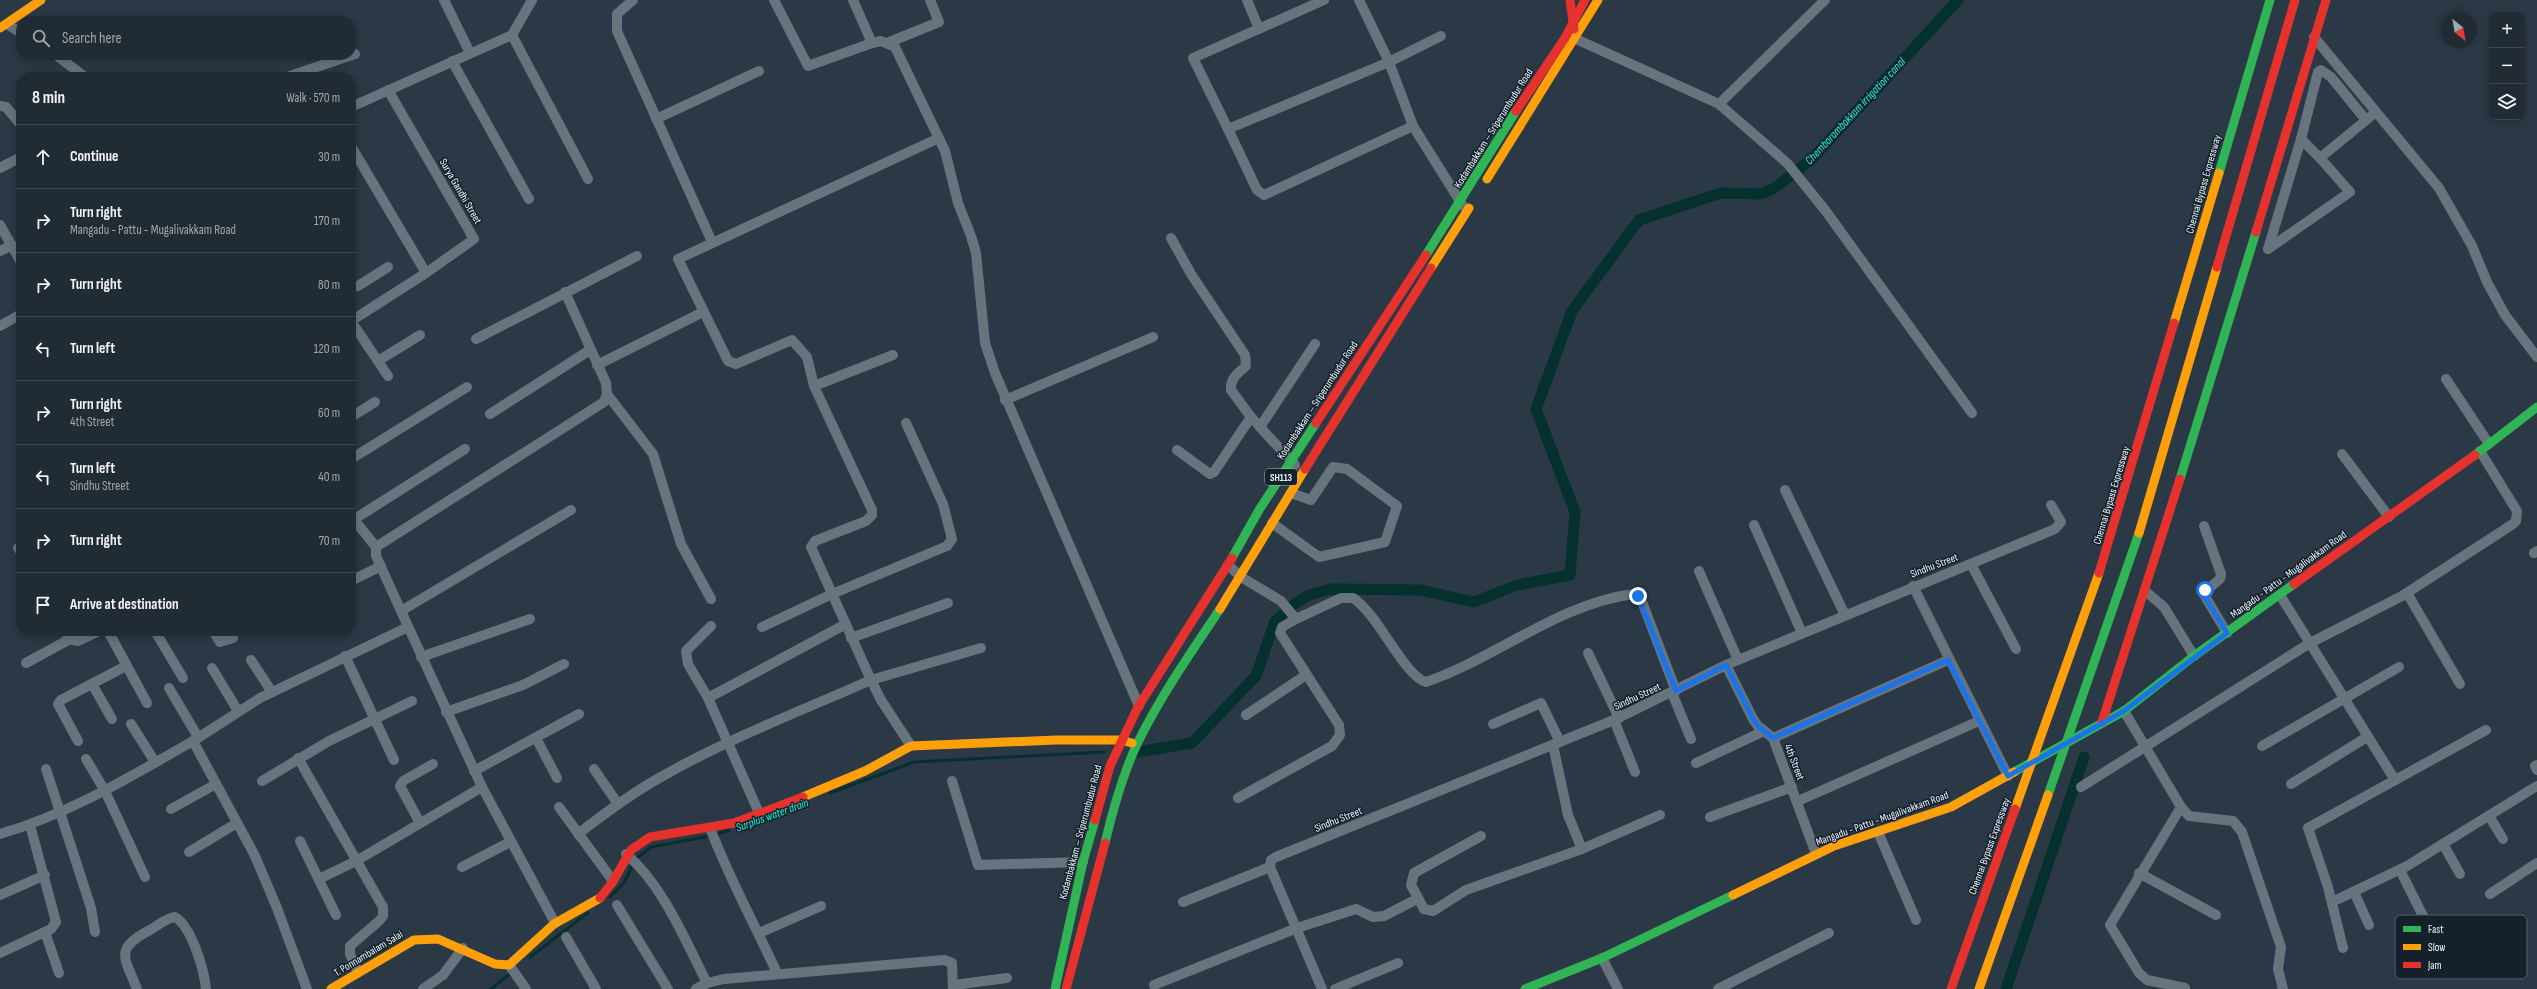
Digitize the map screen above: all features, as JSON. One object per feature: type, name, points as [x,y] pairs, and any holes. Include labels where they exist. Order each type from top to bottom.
[{"type":"main road","points":[[19,16],[42,0]]},
{"type":"main road","points":[[1570,0],[1576,39]]},
{"type":"main road","name":"Kodambakkam – Sriperumbudur Road","points":[[1055,989],[1083,862],[1110,766],[1121,740],[1139,706],[1228,565],[1259,510],[1461,202],[1517,110],[1565,38],[1585,0]]},
{"type":"main road","name":"Kodambakkam – Sriperumbudur Road","points":[[1482,186],[1576,39],[1598,0]]},
{"type":"main road","name":"Chennai Bypass Expressway","points":[[1951,989],[2105,556],[2270,0]]},
{"type":"main road","points":[[1979,989],[2131,560],[2295,0]]},
{"type":"main road","points":[[2102,722],[2201,415],[2326,0]]},
{"type":"main road","points":[[4,26],[16,18]]},
{"type":"main road","name":"Kodambakkam – Sriperumbudur Road","points":[[1066,989],[1120,788],[1137,744],[1184,662],[1241,577],[1272,523],[1304,474],[1333,422],[1474,199]]},
{"type":"main road","name":"Mangadu - Pattu - Mugalivakkam Road","points":[[1524,989],[1602,958],[1816,854],[1951,807],[2124,711],[2194,656],[2490,444],[2537,406]]},
{"type":"main road","points":[[512,969],[521,957],[555,923],[599,899],[613,881],[637,843],[650,837],[712,833],[760,815],[865,771],[911,746],[1056,740],[1121,740],[1137,744]]},
{"type":"main road","name":"T. Ponnambalam Salai","points":[[331,989],[414,940],[438,938],[463,948],[495,964],[512,969]]},
{"type":"street","points":[[444,0],[470,53]]},
{"type":"street","points":[[356,106],[452,61],[512,36],[532,0]]},
{"type":"street","points":[[633,0],[617,14],[617,31],[712,242]]},
{"type":"street","points":[[774,0],[808,66],[881,41],[895,47],[945,151],[958,203],[976,253],[985,343],[1005,400],[1139,706]]},
{"type":"street","points":[[853,0],[872,43]]},
{"type":"street","points":[[887,43],[939,22],[930,0]]},
{"type":"street","points":[[1247,0],[1259,29]]},
{"type":"street","points":[[1324,0],[1305,4],[1259,29],[1193,58],[1257,190],[1264,195],[1413,126]]},
{"type":"street","points":[[1359,0],[1389,62],[1413,126],[1467,212]]},
{"type":"street","points":[[1720,104],[1825,0]]},
{"type":"street","points":[[4,26],[16,31]]},
{"type":"street","points":[[512,36],[588,179]]},
{"type":"street","points":[[1228,129],[1389,62],[1441,36]]},
{"type":"street","points":[[2314,37],[2429,176],[2452,208],[2505,315],[2537,357]]},
{"type":"street","points":[[1576,39],[1720,104],[1787,163],[1802,178],[1972,413]]},
{"type":"street","points":[[63,60],[78,72]]},
{"type":"street","points":[[301,72],[337,60]]},
{"type":"street","points":[[452,61],[529,199]]},
{"type":"street","points":[[656,119],[759,70]]},
{"type":"street","points":[[2300,139],[2320,158],[2350,192],[2268,249],[2318,72],[2321,70],[2332,77],[2366,120]]},
{"type":"street","name":"Surya Gandhi Street","points":[[356,318],[426,273],[474,239],[388,90]]},
{"type":"street","points":[[0,106],[6,107],[16,119]]},
{"type":"street","points":[[2320,158],[2376,112]]},
{"type":"street","points":[[911,746],[881,700],[814,555],[812,544],[866,521],[872,510],[814,386],[807,357],[792,340],[732,364],[724,357],[678,259],[938,138]]},
{"type":"street","points":[[356,154],[426,273]]},
{"type":"street","points":[[0,168],[16,160]]},
{"type":"street","points":[[0,224],[16,253]]},
{"type":"street","points":[[1171,238],[1192,274],[1246,356],[1246,366],[1234,377],[1230,385],[1231,390],[1251,417],[1304,474]]},
{"type":"street","points":[[0,251],[12,245]]},
{"type":"street","points":[[476,339],[637,256]]},
{"type":"street","points":[[356,286],[388,267]]},
{"type":"street","points":[[376,547],[597,408],[604,402],[607,394],[606,383],[565,292]]},
{"type":"street","points":[[597,365],[703,312]]},
{"type":"street","points":[[0,326],[16,317]]},
{"type":"street","points":[[356,328],[388,376]]},
{"type":"street","points":[[378,361],[420,336]]},
{"type":"street","points":[[1005,400],[1153,337]]},
{"type":"street","points":[[1260,427],[1315,344]]},
{"type":"street","points":[[490,414],[590,350]]},
{"type":"street","points":[[814,386],[893,355]]},
{"type":"street","points":[[2446,379],[2490,444]]},
{"type":"street","points":[[356,455],[467,387]]},
{"type":"street","points":[[607,394],[653,454],[681,544],[711,599]]},
{"type":"street","points":[[356,414],[375,402]]},
{"type":"street","points":[[1177,450],[1210,474],[1213,474],[1251,417]]},
{"type":"street","points":[[762,627],[832,594],[947,546],[952,539],[943,504],[906,422]]},
{"type":"street","points":[[356,516],[465,449]]},
{"type":"street","points":[[2081,787],[2310,643],[2407,593],[2516,521],[2517,511],[2480,451]]},
{"type":"street","points":[[2342,454],[2389,517]]},
{"type":"street","points":[[1272,523],[1319,557],[1385,542],[1397,506],[1347,469],[1333,466],[1311,500],[1292,493]]},
{"type":"street","points":[[1785,490],[1845,615]]},
{"type":"street","name":"Sindhu Street","points":[[1270,867],[1271,860],[1276,857],[1617,719],[1726,665],[1912,586],[1971,564],[2059,526],[2061,519],[2051,505]]},
{"type":"street","points":[[401,611],[571,510]]},
{"type":"street","points":[[356,523],[376,547],[376,556],[421,658],[474,771],[510,842],[555,923]]},
{"type":"street","points":[[1754,525],[1802,633]]},
{"type":"street","points":[[2204,526],[2221,574],[2220,579],[2203,593],[2227,633]]},
{"type":"street","points":[[1971,564],[2016,649]]},
{"type":"street","points":[[1228,565],[1241,577],[1281,601],[1294,616]]},
{"type":"street","points":[[356,578],[381,566]]},
{"type":"street","points":[[1699,571],[1738,660]]},
{"type":"street","points":[[1912,586],[1948,660],[2008,776]]},
{"type":"street","points":[[2145,591],[2164,607],[2194,656]]},
{"type":"street","points":[[2407,593],[2460,684]]},
{"type":"street","points":[[1238,798],[1338,740],[1339,725],[1280,633],[1282,628],[1294,616],[1341,598],[1353,598],[1376,620],[1414,675],[1426,682],[1458,669],[1523,636],[1592,604],[1634,594],[1641,598],[1691,739]]},
{"type":"street","points":[[2280,595],[2343,700],[2395,780]]},
{"type":"street","points":[[852,638],[948,603]]},
{"type":"street","points":[[421,658],[530,618]]},
{"type":"street","points":[[708,698],[846,624]]},
{"type":"street","points":[[711,626],[685,654],[688,664],[708,698],[726,744],[760,815]]},
{"type":"street","points":[[0,834],[30,825],[61,813],[105,791],[272,692],[408,627]]},
{"type":"street","points":[[26,662],[65,636]]},
{"type":"street","points":[[69,636],[78,641],[88,636]]},
{"type":"street","points":[[111,636],[147,703]]},
{"type":"street","points":[[158,636],[183,678]]},
{"type":"street","points":[[216,636],[220,642],[233,638]]},
{"type":"street","points":[[578,834],[618,804],[661,776],[726,744],[871,680],[981,648]]},
{"type":"street","points":[[1588,653],[1617,719],[1635,772]]},
{"type":"street","points":[[345,656],[394,760]]},
{"type":"street","points":[[251,660],[272,692]]},
{"type":"street","points":[[1773,738],[1948,660]]},
{"type":"street","points":[[446,712],[523,685],[564,664]]},
{"type":"street","name":"4th Street","points":[[1726,665],[1753,719],[1773,738],[1798,801],[1816,854]]},
{"type":"street","points":[[78,741],[58,704],[61,700],[126,666]]},
{"type":"street","points":[[2262,746],[2400,667]]},
{"type":"street","points":[[212,668],[238,712]]},
{"type":"street","points":[[1246,715],[1306,675]]},
{"type":"street","points":[[92,684],[112,719]]},
{"type":"street","points":[[169,688],[216,784],[255,856],[277,908],[307,989]]},
{"type":"street","points":[[262,780],[298,758],[412,701]]},
{"type":"street","points":[[1493,724],[1541,703],[1556,744],[1568,815],[1582,849]]},
{"type":"street","points":[[2124,711],[2181,807],[2190,816],[2233,821],[2242,832],[2281,947],[2278,969],[2283,989]]},
{"type":"street","points":[[474,771],[579,714]]},
{"type":"street","points":[[1798,801],[1979,721]]},
{"type":"street","points":[[131,724],[155,762]]},
{"type":"street","points":[[2343,948],[2332,902],[2308,828],[2486,730]]},
{"type":"street","points":[[1696,763],[1764,731]]},
{"type":"street","points":[[2290,784],[2367,737]]},
{"type":"street","points":[[536,738],[557,778]]},
{"type":"street","points":[[298,758],[384,912],[379,921],[352,941],[350,946],[350,954],[358,972]]},
{"type":"street","points":[[86,759],[105,791],[145,877]]},
{"type":"street","points":[[420,823],[400,786],[403,781],[433,764]]},
{"type":"street","points":[[2537,765],[2535,766],[2537,770]]},
{"type":"street","points":[[46,769],[91,908],[95,932]]},
{"type":"street","points":[[594,769],[618,804]]},
{"type":"street","points":[[952,781],[978,865],[1083,862]]},
{"type":"street","points":[[171,809],[216,784]]},
{"type":"street","points":[[2332,902],[2400,870],[2537,786]]},
{"type":"street","points":[[319,879],[356,861],[482,787]]},
{"type":"street","points":[[1710,817],[1792,787]]},
{"type":"street","points":[[2181,807],[2139,873],[2110,925],[2147,984],[2185,988]]},
{"type":"street","points":[[560,808],[613,881]]},
{"type":"street","points":[[1481,836],[1414,873],[1411,885],[1417,899],[1424,909],[1433,911],[1466,890],[1582,849],[1660,815]]},
{"type":"street","points":[[2489,816],[2503,839]]},
{"type":"street","points":[[189,852],[237,823]]},
{"type":"street","points":[[0,953],[45,932],[54,927],[56,922],[45,875],[30,825]]},
{"type":"street","points":[[1878,832],[1916,920]]},
{"type":"street","points":[[712,833],[722,861],[759,934],[777,974]]},
{"type":"street","points":[[300,841],[336,915]]},
{"type":"street","points":[[462,867],[510,842]]},
{"type":"street","points":[[2443,844],[2460,874]]},
{"type":"street","points":[[629,856],[639,865],[664,900],[707,983]]},
{"type":"street","points":[[2490,894],[2537,863]]},
{"type":"street","points":[[1183,902],[1270,867],[1298,928],[1322,989]]},
{"type":"street","points":[[2400,870],[2422,915]]},
{"type":"street","points":[[2139,873],[2216,915]]},
{"type":"street","points":[[0,895],[45,875]]},
{"type":"street","points":[[2354,892],[2369,925]]},
{"type":"street","points":[[1154,985],[1298,928],[1356,909],[1373,917],[1384,916],[1417,899]]},
{"type":"street","points":[[617,906],[650,957],[668,989]]},
{"type":"street","points":[[759,934],[821,906]]},
{"type":"street","points":[[137,989],[124,956],[128,943],[175,917],[182,924],[198,955],[205,976],[206,989]]},
{"type":"street","points":[[45,932],[59,973]]},
{"type":"street","points":[[1718,989],[1829,933]]},
{"type":"street","points":[[566,937],[596,989]]},
{"type":"street","points":[[423,989],[443,975],[463,948]]},
{"type":"street","points":[[1602,958],[1618,989]]},
{"type":"street","points":[[696,989],[707,983],[777,974],[944,960],[952,963],[954,966],[954,987],[1007,978]]},
{"type":"street","points":[[1335,989],[1398,963]]},
{"type":"street","points":[[512,969],[526,989]]},
{"type":"waterway","name":"Chembarambakkam irrigation canal","points":[[1137,752],[1192,743],[1256,676],[1275,621],[1293,605],[1309,595],[1331,589],[1420,590],[1474,602],[1517,585],[1570,575],[1575,512],[1536,409],[1572,311],[1639,220],[1721,193],[1761,194],[1773,189],[1811,160],[1958,0]]},
{"type":"waterway","name":"Surplus water drain","points":[[830,793],[914,762],[1104,752]]},
{"type":"waterway","points":[[2006,989],[2084,757]]},
{"type":"waterway","name":"Surplus water drain","points":[[716,835],[729,830]]},
{"type":"waterway","name":"Surplus water drain","points":[[636,859],[651,847],[710,836]]},
{"type":"waterway","name":"Surplus water drain","points":[[610,897],[624,883],[633,864]]},
{"type":"waterway","name":"Surplus water drain","points":[[530,957],[588,913]]},
{"type":"waterway","name":"Surplus water drain","points":[[491,989],[512,972]]},
{"type":"traffic: fast","points":[[2219,173],[2270,0]]},
{"type":"traffic: fast","points":[[1426,255],[1516,111]]},
{"type":"traffic: fast","points":[[2180,479],[2256,232]]},
{"type":"traffic: fast","points":[[2475,455],[2537,407]]},
{"type":"traffic: fast","points":[[1232,558],[1259,510],[1316,423]]},
{"type":"traffic: fast","points":[[2048,795],[2139,533]]},
{"type":"traffic: fast","points":[[2014,772],[2124,711],[2194,656],[2294,584]]},
{"type":"traffic: fast","points":[[1105,843],[1118,793],[1137,744],[1166,692],[1220,609]]},
{"type":"traffic: fast","points":[[1055,989],[1083,862],[1095,820]]},
{"type":"traffic: fast","points":[[1525,989],[1602,958],[1733,895]]},
{"type":"traffic: slow","points":[[18,16],[41,0]]},
{"type":"traffic: slow","points":[[1487,179],[1598,0]]},
{"type":"traffic: slow","points":[[0,28],[16,17]]},
{"type":"traffic: slow","points":[[2174,323],[2219,173]]},
{"type":"traffic: slow","points":[[1431,268],[1469,208]]},
{"type":"traffic: slow","points":[[2139,533],[2217,267]]},
{"type":"traffic: slow","points":[[1220,609],[1305,469]]},
{"type":"traffic: slow","points":[[2015,809],[2099,573]]},
{"type":"traffic: slow","points":[[803,797],[865,771],[911,746],[1056,740],[1121,740],[1132,743]]},
{"type":"traffic: slow","points":[[1733,895],[1834,846],[1951,807],[2014,772]]},
{"type":"traffic: slow","points":[[1979,989],[2048,795]]},
{"type":"traffic: slow","points":[[331,989],[414,940],[438,939],[495,964],[509,965],[554,924],[600,898]]},
{"type":"traffic: jam","points":[[1570,0],[1574,29]]},
{"type":"traffic: jam","points":[[1516,111],[1565,38],[1585,0]]},
{"type":"traffic: jam","points":[[2217,267],[2295,0]]},
{"type":"traffic: jam","points":[[2256,232],[2326,0]]},
{"type":"traffic: jam","points":[[1316,423],[1426,255]]},
{"type":"traffic: jam","points":[[1305,469],[1431,268]]},
{"type":"traffic: jam","points":[[2099,573],[2174,323]]},
{"type":"traffic: jam","points":[[2294,584],[2475,455]]},
{"type":"traffic: jam","points":[[2102,722],[2180,479]]},
{"type":"traffic: jam","points":[[1095,820],[1110,766],[1138,707],[1232,558]]},
{"type":"traffic: jam","points":[[600,898],[612,883],[631,850],[650,837],[734,823],[803,797]]},
{"type":"traffic: jam","points":[[1951,989],[2015,809]]},
{"type":"traffic: jam","points":[[1066,989],[1105,843]]},
{"type":"route","points":[[1638,596],[1641,598],[1676,691],[1726,665],[1753,719],[1758,726],[1773,738],[1874,691],[1948,660],[2008,776],[2124,711],[2194,656],[2227,633],[2203,594],[2205,590]]}]
